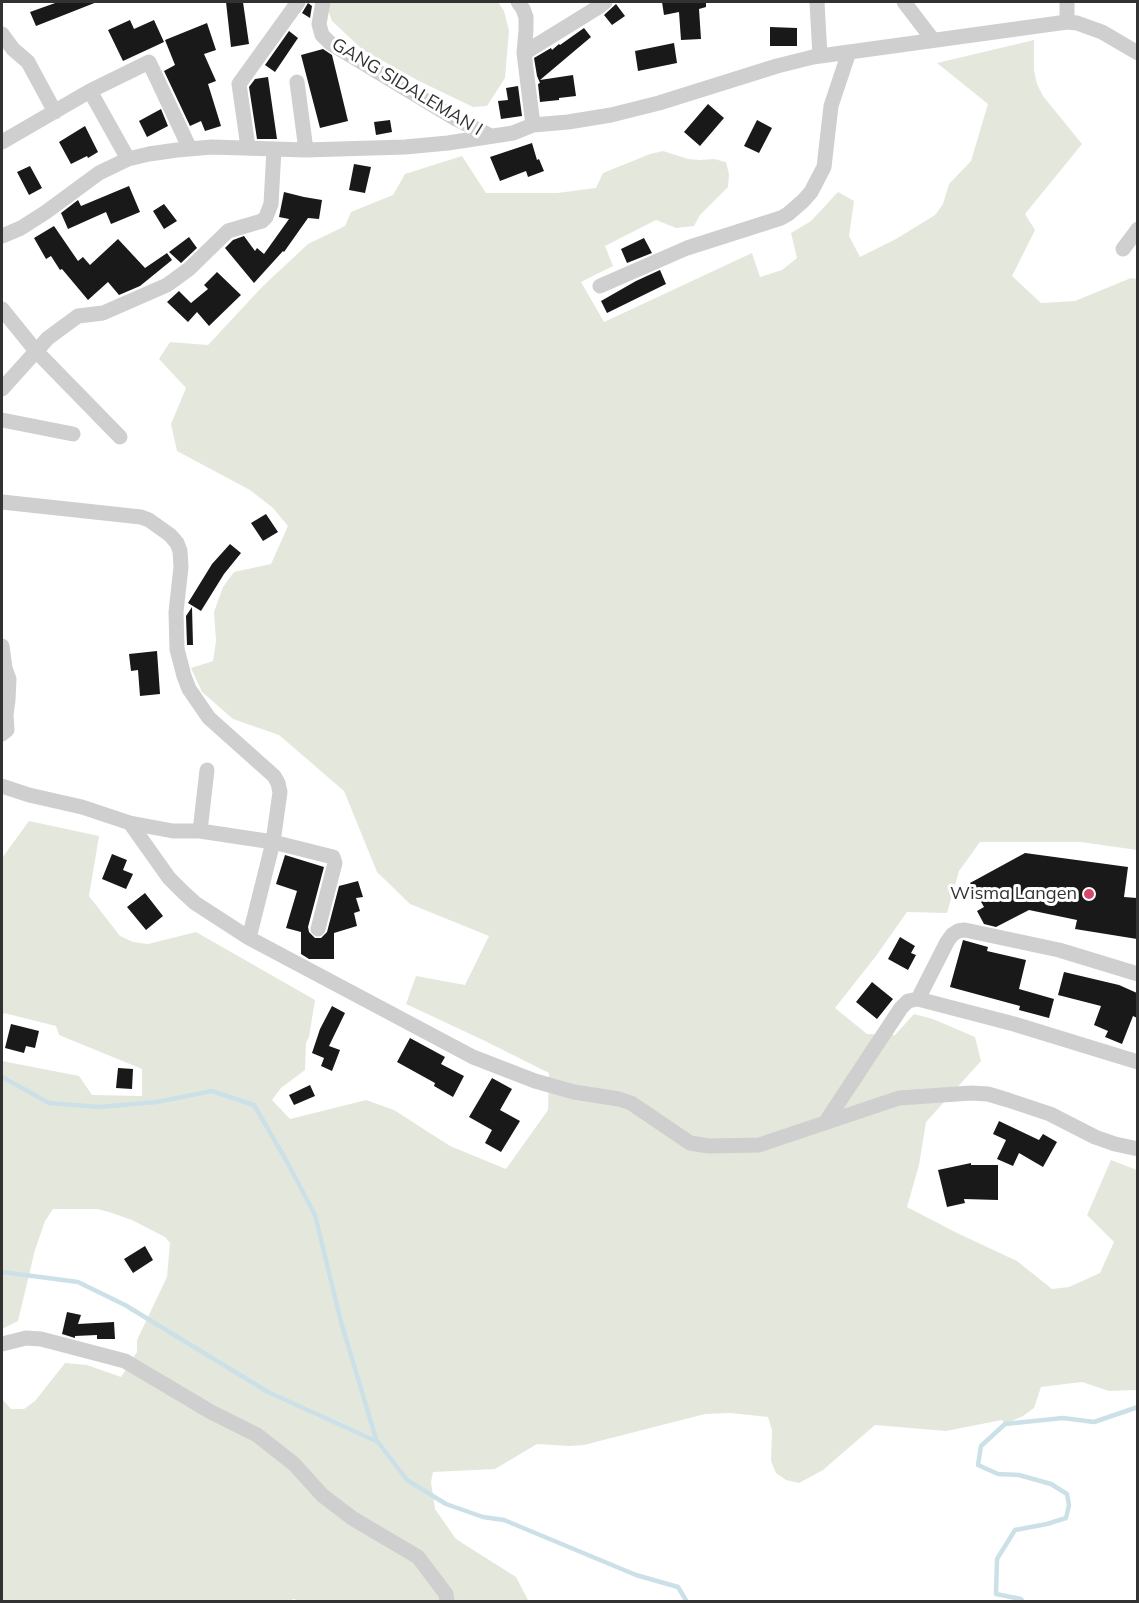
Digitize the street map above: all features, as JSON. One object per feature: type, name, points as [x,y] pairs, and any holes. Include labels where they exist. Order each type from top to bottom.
[{"type":"street","points":[[248,147],[238,84],[298,2]]},
{"type":"street","points":[[518,2],[525,17],[524,53],[533,125]]},
{"type":"street","points":[[524,53],[605,2]]},
{"type":"street","points":[[817,2],[820,56]]},
{"type":"street","points":[[904,2],[933,40]]},
{"type":"street","points":[[1067,2],[1067,22]]},
{"type":"street","name":"GANG SIDALEMAN I","points":[[319,4],[319,24],[322,35],[330,44],[456,119],[491,136]]},
{"type":"street","points":[[2,236],[21,228],[46,212],[99,173],[128,159],[149,154],[212,147],[306,150],[405,147],[448,143],[513,133],[533,125],[611,115],[659,103],[777,66],[820,56],[1067,22],[1102,32],[1137,53]]},
{"type":"street","points":[[2,34],[28,62],[55,112]]},
{"type":"street","points":[[600,286],[687,248],[781,218],[803,201],[811,192],[824,167],[831,106],[849,52]]},
{"type":"street","points":[[2,142],[90,91],[155,60],[190,149]]},
{"type":"street","points":[[297,82],[306,150]]},
{"type":"street","points":[[90,91],[128,159]]},
{"type":"street","points":[[2,389],[36,351],[61,327],[78,316],[104,313],[167,285],[189,269],[228,231],[262,221],[269,212],[271,204],[274,149]]},
{"type":"street","points":[[1123,249],[1137,229]]},
{"type":"street","points":[[2,309],[36,351],[120,437]]},
{"type":"street","points":[[2,420],[73,434]]},
{"type":"street","points":[[2,502],[141,517],[170,535],[177,543],[181,567],[176,612],[177,649],[189,689],[209,718],[274,776],[280,792],[273,842],[249,938]]},
{"type":"street","points":[[2,646],[3,668],[9,679],[7,730],[2,734]]},
{"type":"street","points":[[200,831],[207,770]]},
{"type":"street","points":[[2,786],[29,795],[82,807],[130,823],[173,831],[200,831],[273,842],[333,856],[335,863],[318,929]]},
{"type":"street","points":[[130,823],[169,878],[183,892],[195,903],[249,938],[473,1057],[535,1081],[574,1092],[631,1103],[690,1143],[709,1146],[759,1145],[899,1098],[971,1093],[988,1094],[1040,1110],[1095,1137],[1137,1149]]},
{"type":"street","points":[[918,999],[952,935],[965,930],[1059,950],[1137,974]]},
{"type":"street","points":[[825,1124],[901,1008],[908,1001],[918,999],[1014,1023],[1137,1062]]},
{"type":"street","points":[[2,1344],[26,1338],[41,1339],[125,1361],[211,1412],[257,1435],[294,1464],[322,1495],[352,1518],[418,1557],[446,1594],[447,1602]]},
{"type":"shaded area","points":[[330,2],[498,2],[504,11],[509,31],[505,78],[487,106],[473,107],[363,50],[332,21],[327,7]]},
{"type":"shaded area","points":[[1034,40],[1034,70],[1037,84],[1043,96],[1082,144],[1025,214],[1035,230],[1012,276],[1041,303],[1075,301],[1131,278],[1137,279],[1137,850],[1081,842],[980,842],[959,871],[947,913],[907,912],[835,1008],[867,1034],[895,1035],[914,1014],[933,1019],[975,1037],[981,1061],[926,1122],[919,1165],[907,1207],[1017,1261],[1052,1289],[1069,1287],[1100,1273],[1114,1242],[1087,1215],[1111,1160],[1137,1170],[1137,1390],[1109,1391],[1082,1382],[1041,1387],[1034,1408],[1005,1424],[1002,1420],[946,1431],[875,1425],[823,1470],[799,1483],[786,1480],[776,1473],[771,1461],[772,1430],[768,1417],[730,1413],[705,1414],[584,1445],[537,1444],[495,1469],[433,1472],[431,1482],[435,1509],[456,1539],[516,1577],[529,1602],[305,1602],[293,1599],[290,1602],[2,1601],[2,1396],[11,1409],[24,1409],[35,1401],[65,1363],[87,1365],[121,1377],[137,1352],[137,1340],[167,1277],[170,1243],[165,1237],[132,1220],[109,1212],[97,1209],[53,1209],[45,1221],[35,1250],[18,1321],[2,1329],[2,1061],[79,1076],[92,1095],[142,1096],[142,1069],[59,1035],[56,1026],[4,1013],[2,1018],[2,858],[29,821],[99,836],[89,896],[120,936],[133,942],[148,944],[196,932],[315,1000],[306,1043],[305,1070],[281,1088],[272,1100],[290,1119],[366,1100],[394,1110],[450,1146],[506,1169],[548,1110],[549,1073],[406,1004],[416,976],[465,985],[489,936],[410,904],[377,872],[344,791],[279,735],[233,719],[202,692],[191,668],[213,661],[216,641],[214,612],[223,587],[234,572],[271,564],[288,526],[273,508],[250,490],[177,451],[171,424],[186,388],[159,359],[170,342],[208,345],[263,286],[308,244],[345,226],[351,212],[393,195],[405,174],[462,156],[486,193],[557,193],[596,188],[603,173],[663,151],[688,159],[714,159],[726,162],[729,174],[728,187],[700,215],[694,226],[676,228],[656,220],[605,246],[613,266],[581,282],[604,322],[752,253],[760,277],[782,270],[797,258],[791,233],[811,221],[838,192],[854,201],[849,236],[860,257],[896,239],[935,215],[943,204],[949,184],[971,161],[988,104],[937,63]]},
{"type":"building","points":[[58,2],[97,2],[36,26],[30,12]]},
{"type":"building","points":[[226,2],[243,2],[249,44],[231,47]]},
{"type":"building","points":[[662,2],[706,2],[706,7],[699,9],[701,39],[681,40],[679,12],[664,15]]},
{"type":"building","points":[[308,3],[312,6],[310,18],[302,13]]},
{"type":"building","points":[[616,4],[625,16],[612,25],[604,15]]},
{"type":"building","points":[[130,20],[134,29],[154,20],[164,42],[123,61],[108,30]]},
{"type":"building","points":[[207,23],[216,50],[204,54],[216,81],[208,84],[221,126],[205,131],[201,121],[190,126],[164,71],[175,65],[165,40]]},
{"type":"building","points":[[770,27],[797,28],[797,46],[770,46]]},
{"type":"building","points":[[584,28],[591,37],[540,80],[573,75],[576,96],[540,102],[538,84],[540,83],[534,58],[551,48],[552,50]]},
{"type":"building","points":[[289,31],[298,38],[275,72],[265,65]]},
{"type":"building","points":[[674,43],[677,63],[638,71],[635,51]]},
{"type":"building","points":[[323,49],[332,55],[348,121],[320,128],[301,55]]},
{"type":"building","points":[[268,77],[277,139],[257,139],[249,87],[255,79]]},
{"type":"building","points":[[518,86],[522,116],[501,119],[498,101],[508,100],[506,88]]},
{"type":"building","points":[[708,104],[724,118],[700,146],[684,132]]},
{"type":"building","points":[[161,109],[168,126],[147,137],[139,121]]},
{"type":"building","points":[[390,120],[392,132],[376,135],[374,122]]},
{"type":"building","points":[[757,120],[772,128],[759,153],[744,146]]},
{"type":"building","points":[[85,126],[98,152],[71,164],[59,142]]},
{"type":"building","points":[[532,143],[537,160],[539,159],[544,171],[528,177],[526,171],[500,181],[490,157]]},
{"type":"building","points":[[354,164],[371,167],[365,193],[349,190]]},
{"type":"building","points":[[30,166],[42,188],[29,195],[17,172]]},
{"type":"building","points":[[129,186],[140,212],[111,224],[106,212],[68,229],[61,213],[78,200],[81,206]]},
{"type":"building","points":[[284,192],[322,200],[319,219],[308,218],[284,252],[254,283],[225,248],[233,240],[244,236],[255,251],[257,248],[264,254],[289,219],[279,217]]},
{"type":"building","points":[[164,204],[177,221],[164,229],[153,211]]},
{"type":"building","points":[[54,226],[78,261],[83,257],[90,265],[118,239],[145,268],[167,253],[172,260],[140,286],[119,295],[108,282],[88,300],[62,269],[60,270],[51,256],[46,259],[34,238]]},
{"type":"building","points":[[189,237],[197,248],[181,263],[169,252]]},
{"type":"building","points":[[644,238],[652,253],[627,263],[621,249]]},
{"type":"building","points":[[660,270],[666,284],[607,313],[601,301]]},
{"type":"building","points":[[217,272],[241,295],[209,326],[197,312],[188,322],[167,302],[179,291],[191,303],[208,289],[204,285]]},
{"type":"building","points":[[266,514],[278,532],[263,541],[251,523]]},
{"type":"building","points":[[230,544],[241,553],[224,574],[201,611],[188,603],[212,564]]},
{"type":"building","points":[[192,607],[193,645],[187,645],[186,616]]},
{"type":"building","points":[[157,651],[160,694],[140,696],[138,670],[131,671],[129,654]]},
{"type":"building","points":[[1025,853],[1128,867],[1124,897],[1137,898],[1137,939],[1075,929],[1077,920],[1029,910],[996,927],[984,924],[977,911],[984,907],[970,883]]},
{"type":"building","points":[[112,854],[127,860],[123,870],[133,874],[126,889],[102,879]]},
{"type":"building","points":[[285,855],[324,867],[308,927],[309,932],[315,938],[321,938],[327,932],[339,886],[358,881],[363,897],[356,898],[360,911],[354,913],[357,926],[334,933],[334,959],[309,959],[301,954],[301,932],[286,928],[297,891],[276,884]]},
{"type":"building","points":[[145,893],[163,916],[146,930],[127,907]]},
{"type":"building","points":[[900,937],[915,946],[911,953],[916,955],[908,970],[888,959]]},
{"type":"building","points":[[963,940],[988,947],[987,951],[1026,960],[1019,989],[1054,999],[1049,1018],[1019,1010],[1020,1006],[950,987]]},
{"type":"building","points":[[1064,972],[1119,985],[1137,993],[1137,1018],[1133,1016],[1122,1044],[1105,1037],[1108,1031],[1094,1025],[1101,1006],[1058,995]]},
{"type":"building","points":[[872,982],[893,999],[877,1019],[856,1002]]},
{"type":"building","points":[[332,1006],[345,1013],[329,1046],[340,1050],[332,1071],[321,1066],[324,1058],[312,1053],[320,1029]]},
{"type":"building","points":[[11,1024],[39,1031],[35,1048],[26,1046],[24,1053],[5,1048]]},
{"type":"building","points":[[410,1038],[445,1057],[441,1064],[464,1076],[453,1097],[434,1086],[435,1083],[397,1062]]},
{"type":"building","points":[[118,1068],[133,1069],[132,1089],[116,1088]]},
{"type":"building","points":[[492,1078],[512,1089],[500,1110],[520,1121],[501,1152],[485,1143],[492,1130],[469,1117]]},
{"type":"building","points":[[310,1085],[315,1096],[294,1105],[289,1095]]},
{"type":"building","points":[[999,1121],[1039,1140],[1043,1134],[1057,1142],[1043,1167],[1019,1153],[1013,1166],[997,1159],[1006,1140],[993,1134]]},
{"type":"building","points":[[971,1163],[971,1165],[998,1165],[998,1200],[964,1199],[965,1203],[947,1207],[938,1170]]},
{"type":"building","points":[[145,1246],[153,1260],[133,1273],[124,1259]]},
{"type":"building","points":[[67,1312],[81,1315],[78,1324],[114,1322],[115,1339],[97,1339],[97,1335],[75,1336],[75,1338],[62,1334]]},
{"type":"waterway","points":[[2,1077],[49,1103],[99,1107],[157,1102],[212,1091],[254,1105],[315,1215],[341,1322],[377,1442]]},
{"type":"waterway","points":[[2,1272],[78,1282],[125,1305],[268,1392],[378,1442],[407,1480],[446,1504],[483,1517],[504,1520],[636,1575],[678,1587],[687,1602]]},
{"type":"waterway","points":[[1023,1602],[1021,1599],[996,1594],[997,1559],[1015,1530],[1066,1518],[1069,1505],[1067,1494],[1051,1484],[1019,1475],[998,1474],[978,1465],[981,1446],[1005,1424],[1063,1418],[1094,1422],[1138,1407]]},
{"type":"place","name":"Wisma Langen","points":[[1089,894]]}]
